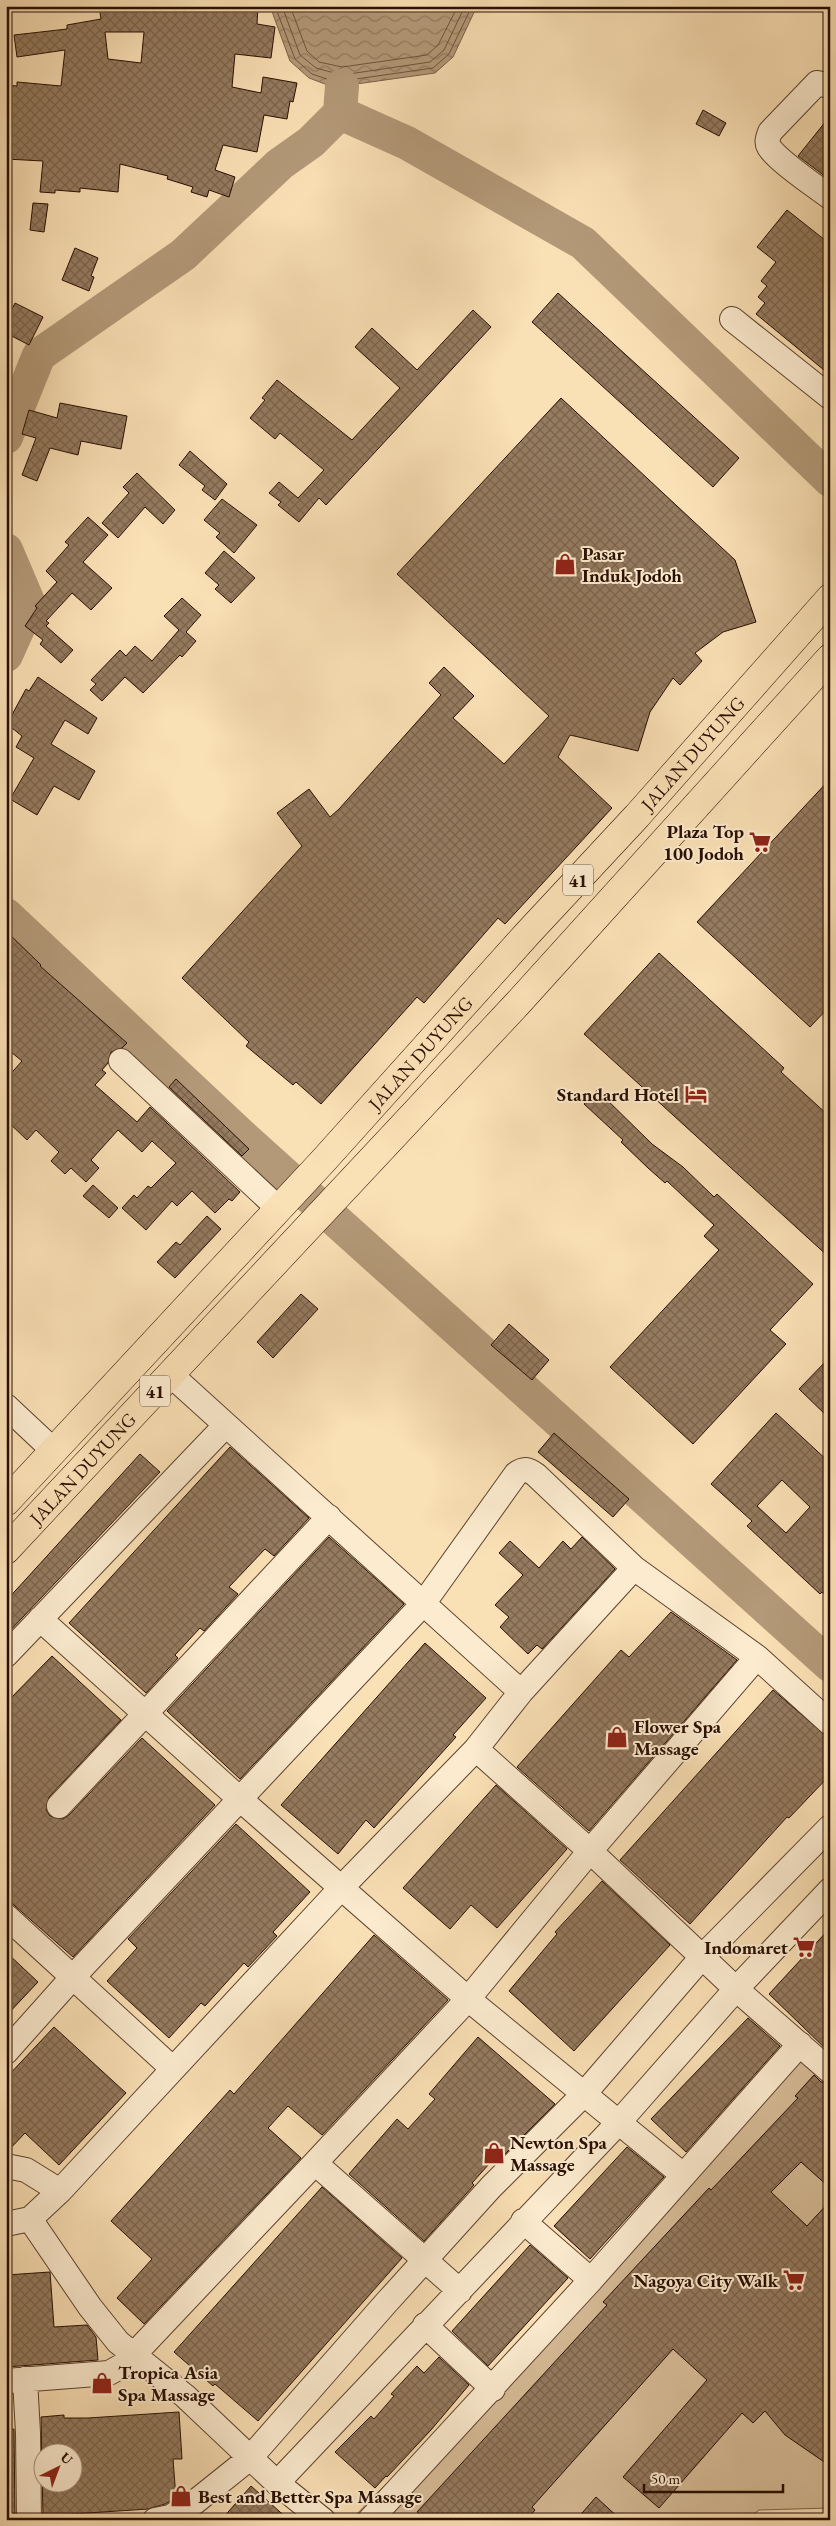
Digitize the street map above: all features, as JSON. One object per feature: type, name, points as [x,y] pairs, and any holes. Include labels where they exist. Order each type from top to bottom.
[{"type":"highway","name":"JALAN DUYUNG","points":[[6,1502],[324,1160],[522,940],[637,816],[830,598]]},
{"type":"highway","points":[[779,656],[807,684]]},
{"type":"highway","name":"JALAN DUYUNG","points":[[6,1550],[171,1375],[302,1231],[518,1003],[830,658]]},
{"type":"street","points":[[830,86],[816,83],[770,132],[767,140],[769,147],[780,158],[830,197]]},
{"type":"street","points":[[732,319],[830,397]]},
{"type":"street","points":[[121,1061],[282,1206]]},
{"type":"street","points":[[171,1375],[225,1426],[329,1516],[521,1692]]},
{"type":"street","points":[[6,1406],[53,1450]]},
{"type":"street","points":[[6,1655],[225,1426]]},
{"type":"street","points":[[6,2052],[72,1978],[423,1604],[516,1474],[522,1470],[528,1470],[536,1475],[634,1568],[757,1657],[830,1723]]},
{"type":"street","points":[[59,1806],[329,1516]]},
{"type":"street","points":[[6,2224],[30,2218],[60,2191],[172,2068],[342,1887],[476,1749],[521,1692],[634,1568]]},
{"type":"street","points":[[40,1619],[241,1800],[468,1998],[683,2174]]},
{"type":"street","points":[[29,2520],[28,2433],[16,2380],[109,2373],[120,2368],[316,2163],[468,1998],[757,1657]]},
{"type":"street","points":[[476,1749],[590,1852],[736,1989],[830,2071]]},
{"type":"street","points":[[156,2520],[170,2517],[195,2502],[250,2458],[491,2187],[584,2094],[702,1957],[830,1827]]},
{"type":"street","points":[[277,2483],[620,2121],[736,1989],[830,1890]]},
{"type":"street","points":[[6,1916],[172,2068]]},
{"type":"street","points":[[370,2520],[493,2389],[800,2044]]},
{"type":"street","points":[[316,2163],[460,2290]]},
{"type":"street","points":[[6,2166],[26,2170],[60,2191]]},
{"type":"street","points":[[30,2218],[109,2333],[133,2355],[185,2396],[277,2483],[323,2520]]},
{"type":"street","points":[[523,2222],[591,2280]]},
{"type":"street","points":[[425,2325],[493,2389]]},
{"type":"shaded area","points":[[810,2049],[830,2064],[830,2508],[759,2510],[746,2520],[351,2520]]},
{"type":"water","points":[[270,6],[477,6],[453,57],[435,73],[342,86],[325,84],[309,78],[290,61]]},
{"type":"building","points":[[99,6],[258,6],[257,24],[275,27],[271,58],[235,54],[232,87],[261,93],[263,77],[297,83],[293,102],[290,101],[287,119],[264,115],[257,152],[223,145],[215,170],[235,177],[229,197],[209,190],[207,197],[191,192],[193,187],[167,179],[168,176],[120,164],[118,192],[80,188],[80,192],[55,190],[55,193],[40,192],[43,161],[6,159],[6,85],[17,86],[17,82],[61,86],[65,50],[17,57],[14,35],[67,29],[67,25],[101,19]],"holes":[[[105,32],[144,32],[141,63],[108,59]]]},
{"type":"building","points":[[703,110],[726,123],[719,136],[696,124]]},
{"type":"building","points":[[830,116],[830,180],[798,156]]},
{"type":"building","points":[[33,203],[48,204],[44,232],[30,230]]},
{"type":"building","points":[[787,210],[830,244],[830,375],[756,314],[765,303],[758,297],[767,286],[761,281],[776,262],[757,247]]},
{"type":"building","points":[[75,248],[98,258],[91,276],[94,277],[89,291],[62,280]]},
{"type":"building","points":[[558,293],[739,458],[713,487],[532,322]]},
{"type":"building","points":[[15,303],[43,317],[29,345],[6,333],[6,321]]},
{"type":"building","points":[[473,310],[491,327],[326,505],[319,498],[299,522],[278,505],[281,502],[269,493],[279,482],[298,498],[324,470],[280,433],[275,439],[250,418],[265,400],[262,398],[277,380],[352,440],[400,388],[355,347],[372,328],[417,370]]},
{"type":"building","points":[[561,398],[735,560],[756,622],[723,632],[695,653],[702,661],[680,685],[673,678],[650,712],[638,751],[570,735],[558,757],[612,808],[505,924],[498,918],[424,1003],[417,997],[321,1104],[296,1082],[293,1085],[246,1046],[249,1042],[182,978],[302,846],[277,813],[309,789],[330,817],[441,695],[429,683],[444,667],[474,696],[453,718],[504,764],[549,716],[397,574]]},
{"type":"building","points":[[60,403],[127,416],[121,449],[81,441],[78,455],[50,448],[37,481],[22,475],[36,438],[22,434],[29,410],[57,418]]},
{"type":"building","points":[[190,451],[227,484],[215,500],[202,490],[205,486],[179,465]]},
{"type":"building","points":[[137,473],[175,510],[163,524],[145,507],[118,538],[102,523],[129,493],[123,487]]},
{"type":"building","points":[[222,499],[257,525],[234,553],[216,537],[220,533],[204,520]]},
{"type":"building","points":[[88,517],[108,535],[83,562],[112,588],[91,610],[72,593],[46,621],[49,623],[46,626],[73,650],[61,663],[40,644],[43,640],[25,626],[37,608],[35,606],[57,582],[46,571],[69,545],[65,542]]},
{"type":"building","points":[[224,551],[255,578],[231,603],[215,589],[219,585],[205,573]]},
{"type":"building","points":[[182,598],[201,615],[186,632],[196,641],[182,657],[180,655],[143,693],[125,677],[102,701],[90,690],[96,684],[91,680],[120,650],[126,656],[135,646],[152,661],[179,630],[164,616]]},
{"type":"building","points":[[38,677],[97,718],[88,734],[65,720],[51,744],[95,771],[79,800],[54,786],[37,815],[10,799],[34,758],[16,747],[22,736],[7,724],[26,689],[29,691]]},
{"type":"building","points":[[830,779],[830,1006],[810,1027],[697,922]]},
{"type":"building","points":[[6,931],[40,966],[127,1043],[122,1048],[111,1052],[108,1063],[102,1070],[106,1073],[95,1085],[137,1122],[150,1107],[240,1192],[232,1201],[229,1199],[215,1213],[192,1191],[177,1206],[172,1201],[146,1230],[122,1208],[134,1195],[137,1198],[148,1186],[151,1188],[176,1163],[152,1141],[142,1152],[118,1130],[91,1160],[99,1168],[86,1182],[71,1168],[65,1174],[51,1161],[59,1152],[36,1130],[27,1140],[6,1120],[6,1079],[22,1061],[6,1048]]},
{"type":"building","points":[[659,953],[784,1068],[781,1072],[830,1117],[830,1258],[584,1034]]},
{"type":"building","points":[[176,1079],[249,1149],[242,1156],[169,1087]]},
{"type":"building","points":[[597,1090],[652,1144],[683,1167],[714,1197],[717,1194],[813,1284],[770,1330],[786,1344],[693,1444],[610,1367],[719,1250],[704,1236],[714,1225],[667,1181],[665,1183],[648,1168],[621,1142],[623,1140],[584,1104]]},
{"type":"building","points":[[93,1185],[118,1208],[109,1218],[83,1196]]},
{"type":"building","points":[[207,1216],[221,1229],[175,1278],[157,1262],[176,1242],[180,1245]]},
{"type":"building","points":[[301,1294],[318,1309],[273,1358],[257,1342]]},
{"type":"building","points":[[509,1324],[549,1360],[532,1380],[491,1345]]},
{"type":"building","points":[[830,1357],[830,1419],[799,1389]]},
{"type":"building","points":[[776,1413],[830,1463],[830,1599],[822,1592],[820,1594],[747,1526],[752,1521],[711,1484]],"holes":[[[782,1480],[810,1507],[786,1533],[757,1506]]]},
{"type":"building","points":[[554,1433],[629,1499],[613,1517],[538,1452]]},
{"type":"building","points":[[230,1447],[309,1518],[274,1556],[265,1549],[229,1587],[238,1594],[204,1631],[200,1628],[175,1655],[178,1658],[146,1693],[69,1623]]},
{"type":"building","points":[[140,1454],[160,1472],[6,1635],[6,1601]]},
{"type":"building","points":[[329,1537],[404,1604],[240,1779],[167,1711]]},
{"type":"building","points":[[582,1537],[615,1569],[542,1649],[537,1645],[528,1654],[500,1627],[509,1617],[495,1605],[523,1575],[499,1553],[510,1541],[539,1568],[563,1541],[571,1549]]},
{"type":"building","points":[[671,1612],[737,1660],[589,1831],[517,1767],[621,1650],[629,1657]]},
{"type":"building","points":[[425,1643],[486,1698],[453,1735],[456,1737],[374,1828],[366,1820],[338,1854],[281,1805]]},
{"type":"building","points":[[52,1656],[121,1720],[49,1797],[46,1810],[50,1816],[63,1819],[69,1815],[142,1738],[215,1805],[73,1957],[6,1898],[6,1703]]},
{"type":"building","points":[[773,1690],[830,1739],[830,1775],[789,1818],[787,1817],[690,1924],[620,1860]]},
{"type":"building","points":[[496,1785],[567,1849],[497,1928],[471,1905],[450,1929],[403,1888]]},
{"type":"building","points":[[236,1824],[310,1892],[273,1932],[277,1936],[248,1967],[244,1963],[205,2006],[201,2003],[169,2038],[107,1981],[137,1948],[128,1939]]},
{"type":"building","points":[[602,1881],[670,1945],[574,2051],[509,1991],[557,1934],[555,1932]]},
{"type":"building","points":[[830,1928],[830,2053],[769,1994]]},
{"type":"building","points":[[374,1935],[448,2000],[322,2135],[288,2106],[268,2128],[301,2158],[144,2324],[117,2298],[152,2259],[111,2221],[230,2090],[234,2094]]},
{"type":"building","points":[[6,1952],[38,1982],[6,2016]]},
{"type":"building","points":[[748,2018],[780,2046],[686,2152],[651,2119]]},
{"type":"building","points":[[54,2027],[126,2093],[59,2165],[25,2133],[6,2153],[6,2078]]},
{"type":"building","points":[[478,2037],[555,2104],[502,2157],[498,2154],[472,2183],[474,2185],[424,2241],[349,2174],[397,2119],[408,2129],[435,2099],[429,2094]]},
{"type":"building","points":[[814,2075],[821,2082],[830,2084],[830,2188],[801,2162],[771,2192],[807,2226],[830,2201],[830,2466],[785,2435],[765,2411],[753,2423],[742,2413],[659,2508],[623,2477],[707,2380],[673,2349],[532,2507],[535,2510],[526,2520],[425,2520],[417,2512],[607,2305],[603,2302],[709,2188],[711,2190],[798,2098],[795,2096]]},
{"type":"building","points":[[627,2147],[664,2177],[590,2259],[554,2226]]},
{"type":"building","points":[[322,2187],[402,2258],[258,2421],[215,2384],[213,2386],[174,2352]]},
{"type":"building","points":[[530,2245],[568,2278],[488,2366],[452,2331]]},
{"type":"building","points":[[50,2272],[54,2327],[87,2325],[96,2337],[98,2360],[6,2367],[6,2275]]},
{"type":"building","points":[[439,2357],[469,2385],[431,2430],[375,2488],[335,2452],[371,2416],[374,2419],[394,2396],[391,2394],[417,2366],[424,2373]]},
{"type":"building","points":[[179,2412],[182,2459],[173,2459],[176,2498],[165,2504],[148,2509],[43,2516],[42,2494],[82,2494],[82,2444],[42,2444],[41,2417],[64,2415],[64,2418]]},
{"type":"building","points":[[14,2429],[15,2517],[6,2518],[6,2430]]},
{"type":"building","points":[[251,2486],[289,2520],[221,2520]]},
{"type":"building","points":[[596,2497],[621,2520],[576,2520]]},
{"type":"waterway","points":[[342,86],[340,113],[407,143],[583,243],[830,480]]},
{"type":"waterway","points":[[6,437],[39,355],[183,255],[280,164],[311,142],[340,113]]},
{"type":"waterway","points":[[6,550],[29,604],[6,655]]},
{"type":"waterway","points":[[6,915],[244,1138],[830,1665]]},
{"type":"place","name":"Pasar Induk Jodoh","points":[[565,564]]},
{"type":"place","name":"Plaza Top 100 Jodoh","points":[[760,842]]},
{"type":"place","name":"Standard Hotel","points":[[696,1094]]},
{"type":"place","name":"Flower Spa Massage","points":[[617,1737]]},
{"type":"place","name":"Indomaret","points":[[804,1947]]},
{"type":"place","name":"Newton Spa Massage","points":[[494,2153]]},
{"type":"place","name":"Nagoya City Walk","points":[[794,2280]]},
{"type":"place","name":"Tropica Asia Spa Massage","points":[[102,2383]]},
{"type":"place","name":"Best and Better Spa Massage","points":[[181,2496]]}]
